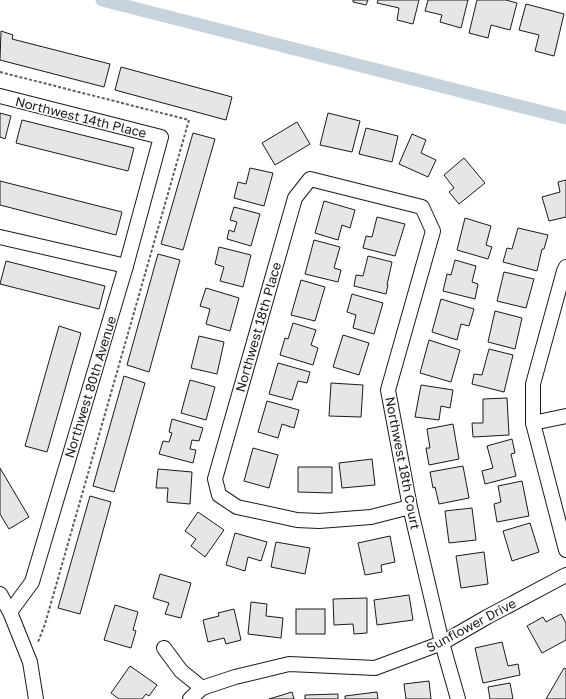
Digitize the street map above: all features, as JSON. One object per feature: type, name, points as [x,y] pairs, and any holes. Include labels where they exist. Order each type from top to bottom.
[{"type":"street","name":"Northwest 14th Place","points":[[0,96],[161,137]]},
{"type":"street","name":"Northwest 80th Avenue","points":[[10,612],[32,582],[126,266],[161,137]]},
{"type":"street","name":"Northwest 18th Court","points":[[310,179],[422,207],[433,231],[388,390],[410,507],[442,643],[458,699]]},
{"type":"street","name":"Northwest 18th Place","points":[[310,179],[295,198],[215,479],[219,495],[237,507],[297,520],[319,521],[371,517],[410,507]]},
{"type":"street","points":[[0,237],[126,266]]},
{"type":"street","points":[[566,267],[533,384],[534,423],[566,550]]},
{"type":"street","points":[[534,423],[566,416]]},
{"type":"street","name":"Sunflower Drive","points":[[190,699],[202,688],[235,677],[289,664],[374,668],[442,643],[566,575]]},
{"type":"street","points":[[0,594],[10,612],[30,662],[36,699]]},
{"type":"street","points":[[164,648],[181,671],[202,688]]},
{"type":"building","points":[[353,0],[368,0],[366,5],[353,2]]},
{"type":"building","points":[[378,0],[419,0],[413,24],[397,20],[399,8],[377,3]]},
{"type":"building","points":[[428,0],[468,0],[461,28],[440,22],[442,15],[425,11]]},
{"type":"building","points":[[477,0],[506,0],[517,3],[510,30],[491,25],[488,38],[469,33]]},
{"type":"building","points":[[526,4],[564,14],[554,56],[535,51],[539,35],[519,30]]},
{"type":"building","points":[[1,31],[13,35],[12,39],[110,64],[104,87],[0,60]]},
{"type":"building","points":[[121,67],[232,97],[226,120],[115,90]]},
{"type":"building","points":[[0,113],[11,116],[5,139],[0,137]]},
{"type":"building","points":[[328,113],[360,121],[352,152],[320,145]]},
{"type":"building","points":[[22,120],[134,148],[128,171],[16,143]]},
{"type":"building","points":[[297,122],[310,144],[275,165],[262,143]]},
{"type":"building","points":[[366,128],[398,136],[392,162],[359,154]]},
{"type":"building","points":[[193,133],[215,139],[183,250],[161,244]]},
{"type":"building","points":[[412,134],[426,140],[421,153],[436,160],[428,177],[399,164]]},
{"type":"building","points":[[464,158],[485,183],[459,204],[449,192],[454,188],[444,175]]},
{"type":"building","points":[[250,168],[273,173],[264,206],[234,198],[238,182],[246,184]]},
{"type":"building","points":[[566,180],[566,217],[549,221],[542,197],[560,192],[558,182]]},
{"type":"building","points":[[0,181],[122,212],[116,235],[0,205]]},
{"type":"building","points":[[324,201],[355,210],[350,228],[342,225],[338,240],[315,233]]},
{"type":"building","points":[[234,207],[260,214],[251,246],[227,239],[229,230],[234,232],[237,222],[230,220]]},
{"type":"building","points":[[377,217],[405,224],[395,256],[363,248],[366,236],[372,237]]},
{"type":"building","points":[[465,218],[491,226],[486,245],[492,247],[488,259],[457,250]]},
{"type":"building","points":[[518,228],[548,235],[544,249],[542,249],[537,271],[503,262],[507,248],[512,249]]},
{"type":"building","points":[[314,240],[340,247],[334,268],[341,270],[338,282],[305,274]]},
{"type":"building","points":[[219,247],[251,255],[243,287],[220,281],[224,267],[215,264]]},
{"type":"building","points":[[158,254],[180,260],[149,372],[127,365]]},
{"type":"building","points":[[368,256],[392,262],[386,294],[354,286],[356,275],[363,276]]},
{"type":"building","points":[[455,260],[476,266],[472,282],[478,284],[475,299],[443,291],[447,274],[451,275]]},
{"type":"building","points":[[6,261],[105,286],[99,309],[0,284]]},
{"type":"building","points":[[504,272],[534,279],[526,308],[497,301]]},
{"type":"building","points":[[301,280],[325,287],[315,321],[291,315]]},
{"type":"building","points":[[206,288],[239,298],[230,331],[206,324],[210,309],[200,306]]},
{"type":"building","points":[[352,294],[383,303],[374,334],[353,328],[356,315],[347,312]]},
{"type":"building","points":[[441,299],[474,309],[469,326],[461,324],[457,340],[432,332]]},
{"type":"building","points":[[495,311],[522,318],[515,349],[488,342]]},
{"type":"building","points":[[293,323],[316,330],[311,345],[318,348],[313,365],[280,355],[285,338],[288,339]]},
{"type":"building","points":[[59,326],[81,333],[47,452],[25,446]]},
{"type":"building","points":[[343,335],[369,343],[359,375],[333,367]]},
{"type":"building","points":[[199,336],[224,342],[217,374],[191,368]]},
{"type":"building","points":[[429,340],[460,350],[451,382],[420,373]]},
{"type":"building","points":[[489,349],[513,355],[504,392],[472,384],[474,374],[482,375]]},
{"type":"building","points":[[278,363],[310,372],[307,383],[298,381],[292,400],[269,394]]},
{"type":"building","points":[[124,376],[145,383],[114,492],[93,486]]},
{"type":"building","points":[[190,380],[215,387],[206,420],[181,413]]},
{"type":"building","points":[[331,383],[363,385],[361,417],[329,416]]},
{"type":"building","points":[[421,385],[453,390],[450,408],[441,406],[439,420],[415,417]]},
{"type":"building","points":[[507,398],[509,435],[473,437],[472,423],[483,423],[483,399]]},
{"type":"building","points":[[267,401],[299,410],[294,428],[282,424],[278,438],[258,432]]},
{"type":"building","points":[[172,419],[203,428],[199,441],[192,440],[190,449],[196,450],[193,463],[159,454],[163,441],[169,442],[172,433],[169,432]]},
{"type":"building","points":[[453,424],[459,459],[429,465],[426,448],[430,448],[427,429]]},
{"type":"building","points":[[512,439],[515,453],[511,454],[516,476],[485,484],[482,471],[493,468],[487,446]]},
{"type":"building","points":[[253,448],[278,455],[269,488],[244,481]]},
{"type":"building","points":[[372,459],[375,485],[342,488],[339,463]]},
{"type":"building","points":[[463,466],[469,498],[439,504],[435,487],[433,488],[430,472]]},
{"type":"building","points":[[298,467],[332,467],[332,493],[298,492]]},
{"type":"building","points":[[0,468],[29,517],[9,529],[0,514]]},
{"type":"building","points":[[158,469],[192,472],[190,504],[167,502],[168,488],[156,488]]},
{"type":"building","points":[[522,481],[529,516],[497,522],[494,504],[501,502],[498,486]]},
{"type":"building","points":[[90,496],[111,502],[80,614],[58,608]]},
{"type":"building","points":[[472,508],[476,540],[449,543],[445,511]]},
{"type":"building","points":[[198,512],[224,530],[205,557],[191,546],[196,539],[185,531]]},
{"type":"building","points":[[530,523],[539,552],[512,561],[503,531]]},
{"type":"building","points":[[235,533],[267,542],[261,561],[248,557],[245,571],[226,565]]},
{"type":"building","points":[[390,536],[395,562],[381,565],[382,572],[365,575],[358,543]]},
{"type":"building","points":[[276,542],[310,548],[305,574],[271,567]]},
{"type":"building","points":[[484,552],[488,584],[461,588],[456,556]]},
{"type":"building","points":[[160,574],[191,583],[181,618],[165,614],[169,603],[153,598]]},
{"type":"building","points":[[409,595],[413,620],[377,625],[374,600]]},
{"type":"building","points":[[367,598],[367,633],[354,634],[353,624],[334,625],[333,599]]},
{"type":"building","points":[[251,602],[267,604],[266,616],[283,618],[281,638],[248,634]]},
{"type":"building","points":[[115,605],[138,612],[133,630],[136,631],[131,648],[104,640]]},
{"type":"building","points":[[234,609],[241,640],[226,644],[224,638],[208,642],[203,620],[219,616],[218,613]]},
{"type":"building","points":[[296,609],[325,609],[325,634],[296,634]]},
{"type":"building","points":[[561,614],[566,623],[566,640],[542,653],[527,626],[543,617],[546,622]]},
{"type":"building","points":[[502,642],[508,666],[518,664],[520,675],[483,683],[475,648]]},
{"type":"building","points":[[130,666],[157,685],[149,696],[146,694],[142,699],[119,699],[111,693]]},
{"type":"building","points":[[564,668],[566,669],[566,699],[546,699]]},
{"type":"building","points":[[429,681],[431,699],[406,699],[404,684]]},
{"type":"building","points":[[510,683],[513,699],[490,699],[488,687]]},
{"type":"building","points":[[292,692],[294,699],[269,699]]},
{"type":"building","points":[[377,692],[378,699],[345,699],[345,696]]},
{"type":"building","points":[[338,694],[338,699],[305,699],[305,695]]},
{"type":"waterway","points":[[102,0],[566,118]]}]
